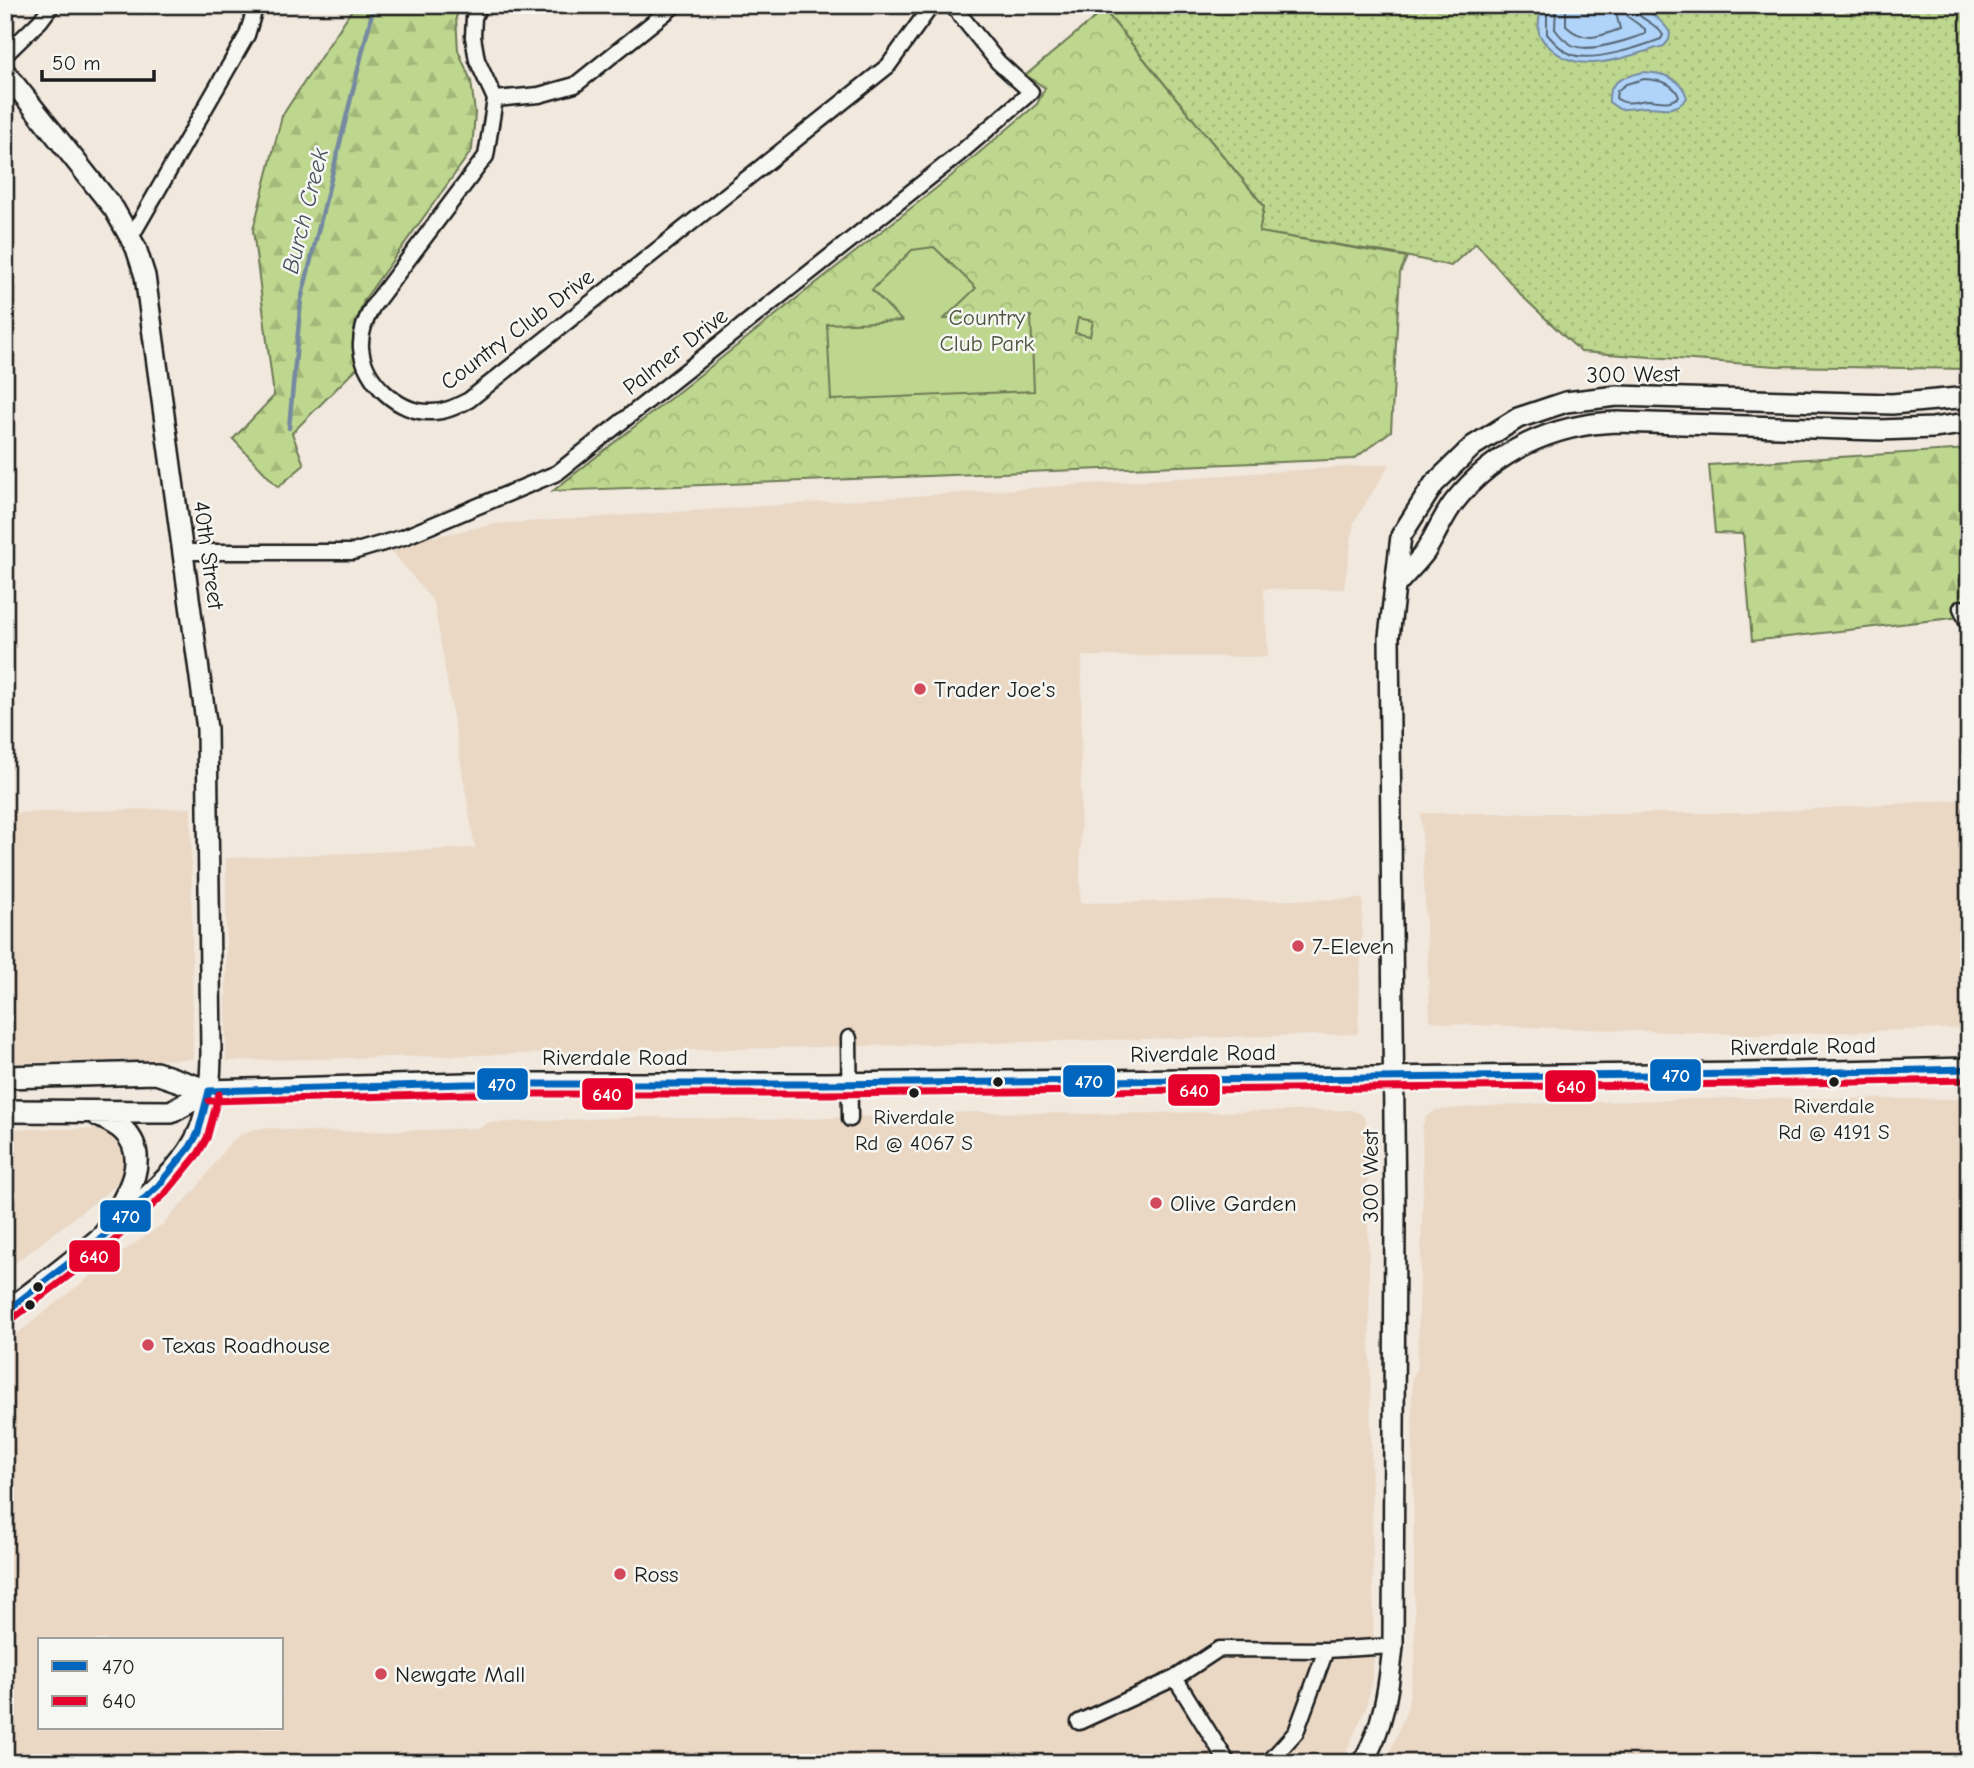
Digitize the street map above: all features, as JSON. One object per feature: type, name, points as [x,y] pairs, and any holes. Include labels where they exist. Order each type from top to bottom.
[{"type":"main road","name":"40th Street","points":[[5,72],[114,209],[131,237],[141,262],[149,300],[207,729],[211,1052],[209,1091],[204,1117],[190,1147],[158,1186],[103,1237],[5,1312]]},
{"type":"main road","name":"300 West","points":[[1362,1763],[1370,1750],[1388,1696],[1393,1646],[1394,1077],[1389,637],[1401,536],[1434,484],[1484,437],[1518,418],[1578,399],[1604,396],[1892,404],[1969,397]]},
{"type":"main road","points":[[1396,585],[1425,551],[1441,521],[1471,483],[1509,453],[1561,430],[1617,422],[1879,430],[1969,424]]},
{"type":"main road","name":"Riverdale Road","points":[[209,1091],[633,1082],[825,1084],[1969,1069]]},
{"type":"main road","points":[[5,1077],[156,1073],[209,1091]]},
{"type":"main road","points":[[5,1111],[171,1112],[209,1091]]},
{"type":"main road","points":[[91,1111],[125,1131],[136,1153],[135,1169],[129,1188],[103,1237]]},
{"type":"street","points":[[5,55],[40,22],[52,5]]},
{"type":"street","points":[[131,237],[247,35],[256,5]]},
{"type":"street","points":[[480,5],[474,17],[473,37],[477,60],[495,99],[539,95],[575,85],[675,5]]},
{"type":"street","name":"Country Club Drive","points":[[495,99],[486,156],[373,306],[363,325],[361,349],[377,386],[393,400],[414,411],[431,413],[450,410],[468,400],[888,66],[932,5]]},
{"type":"street","name":"Palmer Drive","points":[[183,552],[353,552],[404,537],[557,473],[873,223],[1031,92],[998,62],[952,5]]},
{"type":"street","points":[[1961,608],[1969,625]]},
{"type":"street","points":[[849,1038],[850,1119]]},
{"type":"street","points":[[1080,1722],[1175,1678],[1219,1649],[1326,1650],[1393,1646]]},
{"type":"street","points":[[1268,1763],[1296,1732],[1326,1650]]},
{"type":"street","points":[[1175,1678],[1228,1763]]},
{"type":"shaded area","points":[[1390,464],[1354,522],[1344,589],[1264,589],[1268,657],[1082,656],[1080,903],[1363,899],[1358,1034],[226,1061],[226,858],[475,848],[434,603],[388,546],[495,524]]},
{"type":"shaded area","points":[[1969,799],[1969,1028],[1756,1035],[1448,1024],[1430,1020],[1421,813],[1750,813]]},
{"type":"shaded area","points":[[191,808],[193,1059],[5,1063],[5,813]]},
{"type":"shaded area","points":[[1733,1098],[1969,1099],[1969,1763],[1386,1763],[1407,1709],[1415,1661],[1412,1378],[1417,1370],[1423,1192],[1422,1128],[1426,1117],[1436,1110],[1502,1105]]},
{"type":"shaded area","points":[[1350,1110],[1364,1117],[1367,1128],[1374,1657],[1366,1708],[1341,1763],[5,1763],[5,1343],[115,1257],[163,1224],[196,1189],[228,1145],[241,1134],[255,1129],[271,1128],[312,1132],[423,1130],[480,1128],[488,1123],[637,1117],[778,1120],[976,1112],[1095,1114]]},
{"type":"shaded area","points":[[5,1129],[99,1129],[111,1133],[126,1149],[126,1170],[115,1186],[5,1271]]},
{"type":"green space","points":[[355,5],[462,5],[456,17],[458,50],[471,81],[475,113],[472,150],[364,300],[355,333],[354,349],[358,367],[292,433],[304,465],[278,487],[233,439],[274,396],[253,230],[282,116]]},
{"type":"green space","points":[[1100,5],[1969,5],[1969,369],[1776,366],[1581,352],[1523,297],[1476,243],[1451,266],[1396,254],[1259,232],[1264,206]]},
{"type":"green space","name":"Country Club Park","points":[[1104,10],[1264,206],[1259,232],[1407,257],[1400,273],[1391,431],[1354,459],[553,491],[949,178],[1037,104],[1045,88],[1026,75]]},
{"type":"green space","points":[[934,247],[976,288],[944,319],[1031,316],[1034,391],[831,400],[827,324],[902,321],[872,290],[912,250]]},
{"type":"green space","points":[[1078,318],[1093,321],[1090,336],[1075,333]]},
{"type":"green space","points":[[1969,449],[1969,616],[1752,641],[1743,534],[1715,533],[1709,465]]},
{"type":"water","points":[[1540,5],[1631,5],[1658,19],[1670,33],[1669,40],[1664,46],[1622,58],[1593,63],[1578,62],[1565,58],[1541,38]]},
{"type":"water","points":[[1643,72],[1664,75],[1676,81],[1687,98],[1670,108],[1619,109],[1609,102],[1614,84]]},
{"type":"waterway","name":"Burch Creek","points":[[289,428],[301,300],[374,5]]},
{"type":"transit line","name":"470","points":[[209,1091],[466,1084],[825,1084],[1749,1074],[1969,1069]]},
{"type":"transit line","name":"640","points":[[209,1101],[466,1094],[825,1094],[1969,1080]]},
{"type":"transit line","name":"470","points":[[5,1312],[103,1237],[158,1186],[198,1133],[209,1091]]},
{"type":"transit line","name":"640","points":[[11,1320],[109,1245],[166,1193],[198,1154],[207,1138],[219,1094]]},
{"type":"place","name":"Trader Joe's","points":[[920,689]]},
{"type":"place","name":"7-Eleven","points":[[1298,946]]},
{"type":"place","name":"Riverdale Rd @ 4191 S","points":[[1834,1082]]},
{"type":"place","name":"Riverdale Rd @ 4067 S","points":[[914,1093]]},
{"type":"place","name":"Olive Garden","points":[[1156,1203]]},
{"type":"place","name":"Texas Roadhouse","points":[[148,1345]]},
{"type":"place","name":"Ross","points":[[620,1574]]},
{"type":"place","name":"Newgate Mall","points":[[381,1674]]}]
